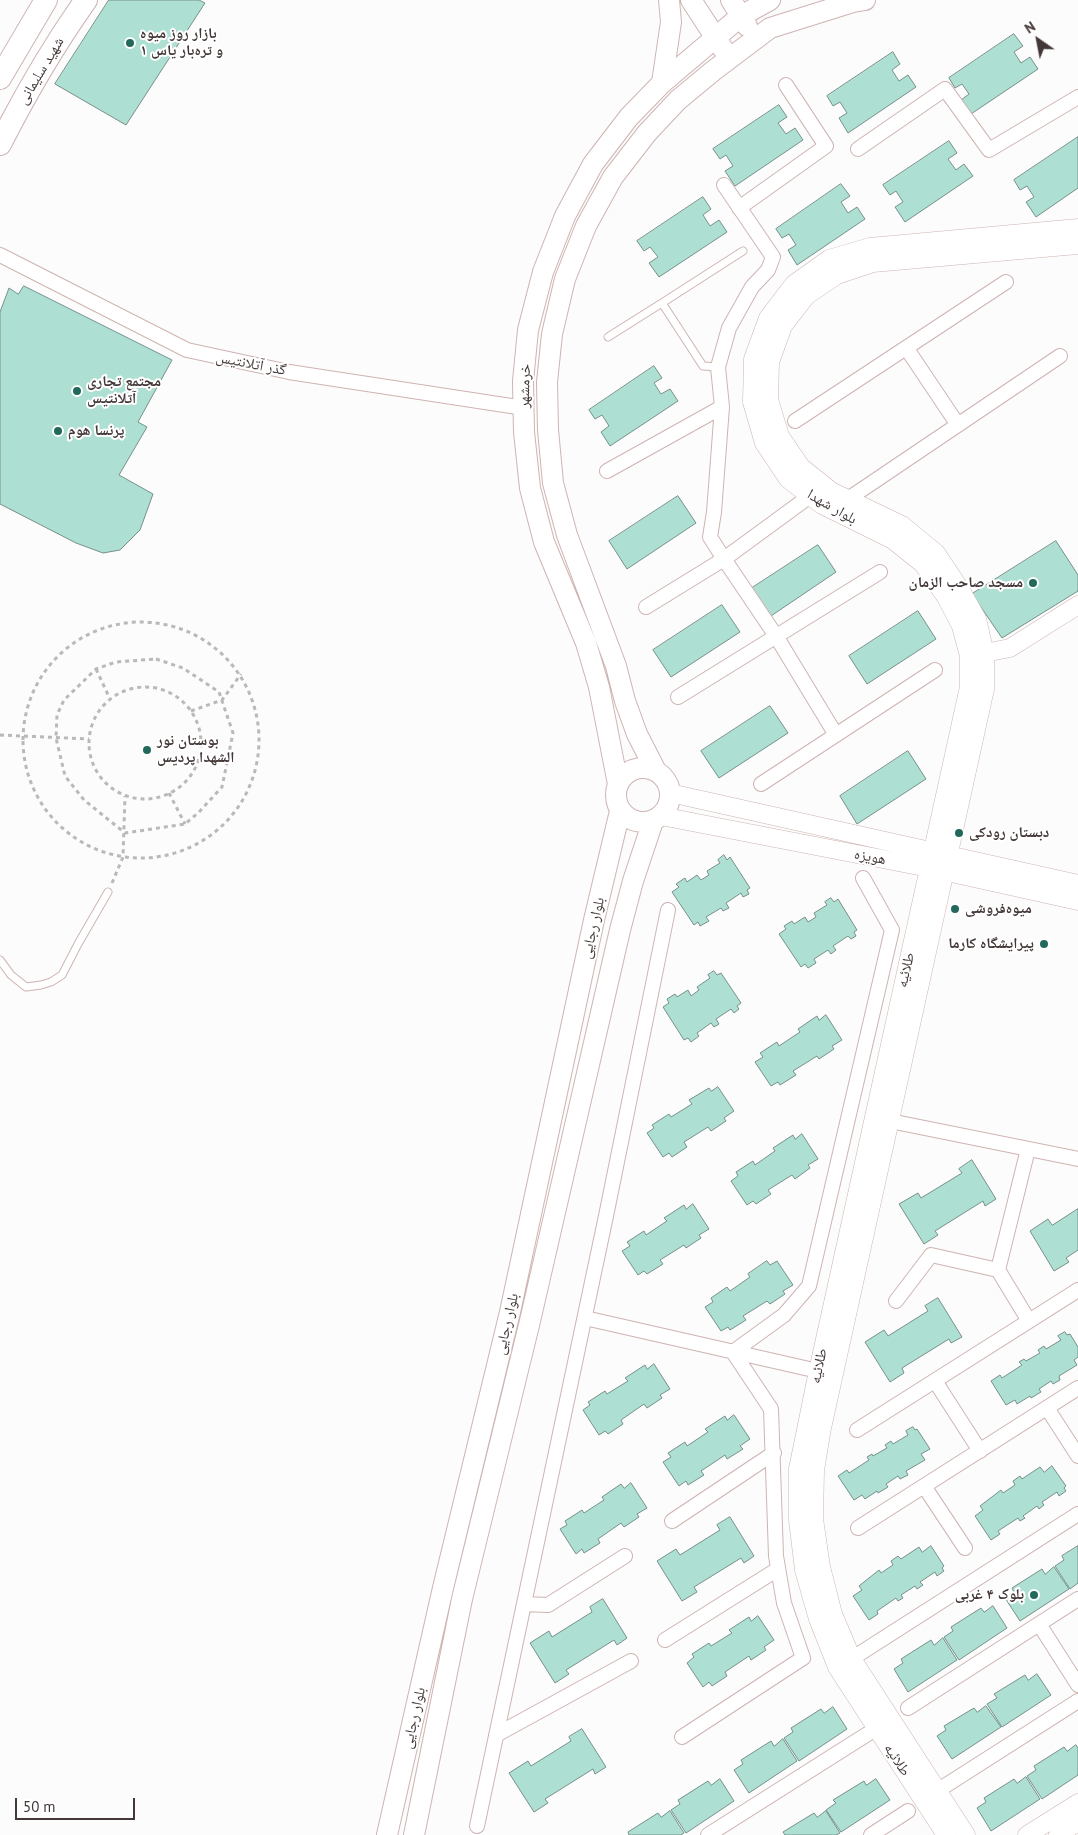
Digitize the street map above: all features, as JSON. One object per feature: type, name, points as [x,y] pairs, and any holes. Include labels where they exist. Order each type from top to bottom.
[{"type":"main road","name":"شهید سلیمانی","points":[[0,78],[46,0]]},
{"type":"main road","name":"شهید سلیمانی","points":[[0,144],[70,23],[86,0]]},
{"type":"main road","points":[[662,83],[671,22],[669,0]]},
{"type":"main road","points":[[691,0],[729,58]]},
{"type":"main road","name":"خرمشهر","points":[[618,784],[599,687],[586,643],[544,542],[530,488],[524,432],[523,381],[528,330],[543,272],[565,216],[593,164],[629,117],[662,83],[715,38],[736,8],[770,0]]},
{"type":"main road","name":"خرمشهر","points":[[656,771],[637,734],[625,702],[616,666],[567,535],[554,483],[548,430],[547,382],[552,334],[566,279],[586,226],[613,177],[647,133],[672,107],[729,58],[770,28],[853,2],[866,0]]},
{"type":"main road","points":[[736,8],[755,38]]},
{"type":"main road","points":[[648,768],[656,771],[668,784],[670,802],[657,819],[644,823],[635,822],[620,811],[615,793],[618,784],[630,770],[648,768]]},
{"type":"main road","name":"بلوار رجایی","points":[[388,1835],[443,1588],[510,1312],[594,920],[620,811]]},
{"type":"main road","name":"بلوار رجایی","points":[[414,1835],[462,1599],[530,1321],[620,930],[633,881],[657,819]]},
{"type":"street","points":[[739,208],[826,146],[786,85]]},
{"type":"street","points":[[858,149],[945,89],[989,150],[1078,97]]},
{"type":"street","points":[[724,185],[773,257],[768,270],[752,287],[730,328],[718,367],[722,407],[714,512],[710,536],[776,636],[836,735]]},
{"type":"street","name":"بلوار شهدا","points":[[929,249],[1078,228]]},
{"type":"street","name":"بلوار شهدا","points":[[869,518],[848,499],[831,491],[816,490],[788,479],[764,443],[752,402],[753,359],[768,318],[794,284],[829,259],[870,247],[929,249],[1078,245]]},
{"type":"street","name":"گذر آتلانتیس","points":[[0,255],[187,350],[289,372],[524,408]]},
{"type":"street","points":[[794,422],[1006,282]]},
{"type":"street","points":[[907,349],[958,425]]},
{"type":"street","points":[[848,499],[1060,356]]},
{"type":"street","points":[[607,471],[722,407]]},
{"type":"street","points":[[646,607],[724,559],[816,490]]},
{"type":"street","name":"بلوار شهدا","points":[[816,490],[822,505],[902,525],[936,553],[977,619],[977,655],[985,689],[944,835],[939,862]]},
{"type":"street","points":[[678,697],[880,572]]},
{"type":"street","points":[[977,655],[1010,648],[1078,605]]},
{"type":"street","points":[[761,784],[935,670]]},
{"type":"street","name":"هویزه","points":[[670,793],[939,862],[1078,901]]},
{"type":"street","name":"هویزه","points":[[657,819],[1078,884]]},
{"type":"street","name":"طلائیه","points":[[939,862],[826,1372],[815,1470],[814,1519],[821,1567],[844,1663],[877,1728],[946,1835]]},
{"type":"street","points":[[732,1352],[784,1315],[809,1286],[892,930],[863,878]]},
{"type":"street","points":[[477,1826],[668,910]]},
{"type":"street","points":[[882,1120],[1078,1159]]},
{"type":"street","points":[[1028,1149],[998,1270],[1029,1321]]},
{"type":"street","points":[[896,1301],[931,1255],[998,1270]]},
{"type":"street","points":[[857,1430],[1078,1290]]},
{"type":"street","points":[[584,1318],[826,1372]]},
{"type":"street","points":[[682,1737],[803,1658],[784,1603],[776,1556],[774,1453],[771,1409],[732,1352]]},
{"type":"street","points":[[935,1380],[980,1451]]},
{"type":"street","points":[[858,1528],[1078,1388]]},
{"type":"street","points":[[1047,1408],[1078,1456]]},
{"type":"street","points":[[672,1521],[774,1453]]},
{"type":"street","points":[[924,1486],[966,1548]]},
{"type":"street","points":[[844,1663],[1078,1514]]},
{"type":"street","points":[[524,1604],[548,1605],[625,1556]]},
{"type":"street","points":[[665,1640],[778,1569]]},
{"type":"street","points":[[908,1708],[1078,1599]]},
{"type":"street","points":[[1039,1624],[1078,1685]]},
{"type":"street","points":[[496,1735],[631,1662]]},
{"type":"street","name":"طلائیه","points":[[844,1663],[937,1791],[966,1835]]},
{"type":"street","points":[[937,1791],[1078,1701]]},
{"type":"street","points":[[708,1835],[877,1728]]},
{"type":"street","points":[[1027,1835],[1078,1803]]},
{"type":"street","points":[[871,1835],[908,1811]]},
{"type":"street","points":[[1058,1835],[1078,1822]]},
{"type":"lane","points":[[608,337],[743,250]]},
{"type":"lane","points":[[662,303],[703,366],[718,367]]},
{"type":"lane","points":[[0,960],[12,975],[26,987],[41,986],[51,982],[62,975],[108,892]]},
{"type":"path","points":[[134,622],[157,622],[179,628],[200,637],[219,651],[241,673],[250,694],[258,724],[258,756],[250,785],[234,812],[212,834],[185,850],[154,857],[123,857],[92,848],[85,844],[65,831],[43,807],[29,778],[21,736],[29,701],[39,680],[52,662],[70,646],[111,626],[134,622]]},
{"type":"path","points":[[156,659],[183,668],[219,692],[233,733],[222,787],[185,824],[125,833],[84,800],[65,776],[56,738],[57,716],[64,700],[96,669],[116,662],[156,659]]},
{"type":"path","points":[[96,669],[110,699]]},
{"type":"path","points":[[191,711],[222,700],[241,673]]},
{"type":"path","points":[[144,687],[162,689],[179,698],[191,711],[199,728],[201,748],[196,766],[185,782],[169,793],[155,798],[140,799],[126,796],[110,787],[98,773],[90,757],[89,738],[92,724],[99,710],[110,699],[126,690],[144,687]]},
{"type":"path","points":[[0,735],[89,738]]},
{"type":"path","points":[[169,793],[185,824]]},
{"type":"path","points":[[108,892],[123,857],[126,796]]},
{"type":"building","name":"بازار روز میوه و تره‌بار یاس ۱","points":[[109,0],[199,0],[205,3],[126,125],[55,84]]},
{"type":"building","points":[[1014,34],[1023,46],[1014,52],[1021,63],[1030,57],[1038,69],[971,114],[961,100],[969,94],[962,84],[955,88],[949,78]]},
{"type":"building","points":[[893,52],[900,64],[892,70],[899,81],[908,75],[916,87],[848,133],[839,118],[847,113],[840,102],[833,106],[827,96]]},
{"type":"building","points":[[779,105],[787,117],[778,123],[786,134],[795,128],[803,140],[735,186],[725,171],[733,166],[726,155],[720,159],[713,149]]},
{"type":"building","points":[[1078,137],[1078,188],[1036,217],[1026,202],[1034,197],[1027,186],[1020,190],[1014,180]]},
{"type":"building","points":[[949,141],[957,153],[948,159],[956,170],[964,164],[973,176],[905,222],[895,207],[903,202],[896,191],[890,195],[883,185]]},
{"type":"building","points":[[841,184],[850,196],[841,202],[848,213],[857,207],[865,219],[797,265],[788,250],[796,245],[789,234],[782,238],[776,229]]},
{"type":"building","points":[[703,197],[711,209],[703,215],[710,226],[719,220],[727,232],[659,277],[649,263],[658,257],[650,247],[644,251],[637,241]]},
{"type":"building","name":"مجتمع تجاری آتلانتیس","points":[[24,286],[172,360],[138,422],[147,427],[119,475],[153,494],[140,530],[120,550],[103,553],[76,543],[0,504],[0,312],[9,288],[18,294]]},
{"type":"building","points":[[654,366],[662,378],[654,383],[661,394],[670,389],[678,401],[610,446],[601,432],[609,426],[602,415],[595,419],[589,410]]},
{"type":"building","points":[[678,496],[696,523],[627,569],[609,541]]},
{"type":"building","name":"مسجد صاحب الزمان","points":[[1056,541],[1078,575],[1078,591],[1002,638],[972,594]]},
{"type":"building","points":[[818,545],[836,572],[768,618],[749,590]]},
{"type":"building","points":[[722,605],[740,632],[671,677],[653,650]]},
{"type":"building","points":[[918,611],[936,639],[867,684],[849,656]]},
{"type":"building","points":[[770,706],[788,733],[719,778],[701,751]]},
{"type":"building","points":[[908,751],[926,779],[857,824],[840,796]]},
{"type":"building","points":[[724,855],[727,860],[730,857],[750,888],[747,890],[749,894],[743,897],[741,893],[726,903],[729,908],[723,911],[721,908],[706,917],[709,921],[700,926],[698,922],[694,925],[672,892],[679,887],[676,884],[685,878],[687,882],[697,875],[701,880],[709,875],[707,871],[720,863],[718,860]]},
{"type":"building","points":[[831,898],[834,902],[838,899],[857,930],[854,932],[856,936],[851,939],[848,936],[833,946],[836,950],[831,954],[828,950],[814,959],[816,963],[808,968],[805,964],[801,967],[779,934],[786,929],[784,926],[792,921],[794,924],[805,917],[808,922],[816,917],[814,913],[827,905],[825,902]]},
{"type":"building","points":[[714,971],[717,975],[721,973],[741,1003],[737,1006],[739,1009],[734,1013],[731,1009],[716,1019],[719,1024],[714,1027],[711,1023],[697,1033],[699,1036],[691,1042],[688,1038],[684,1040],[663,1007],[669,1003],[667,999],[675,994],[677,997],[688,990],[691,996],[699,990],[697,987],[710,978],[708,975]]},
{"type":"building","points":[[826,1015],[842,1040],[832,1046],[834,1049],[819,1059],[817,1056],[793,1071],[796,1075],[780,1085],[778,1082],[771,1086],[755,1062],[763,1057],[760,1053],[777,1042],[779,1046],[800,1032],[798,1029],[817,1016],[819,1020]]},
{"type":"building","points":[[718,1087],[734,1111],[724,1118],[726,1121],[711,1131],[708,1127],[684,1142],[687,1147],[672,1157],[669,1153],[663,1157],[647,1133],[654,1128],[652,1125],[669,1114],[671,1117],[692,1104],[689,1100],[709,1088],[711,1091]]},
{"type":"building","points":[[802,1134],[818,1159],[808,1165],[810,1168],[795,1179],[792,1175],[768,1190],[771,1194],[756,1204],[753,1201],[747,1205],[731,1181],[738,1176],[736,1172],[753,1161],[755,1165],[775,1151],[773,1148],[793,1135],[795,1139]]},
{"type":"building","points":[[972,1160],[996,1199],[985,1206],[983,1201],[935,1231],[938,1235],[924,1244],[899,1204],[918,1193],[921,1198],[962,1173],[959,1169]]},
{"type":"building","points":[[693,1204],[709,1229],[699,1235],[701,1238],[686,1248],[684,1245],[660,1260],[663,1264],[647,1274],[644,1271],[638,1275],[622,1251],[630,1246],[627,1242],[644,1231],[646,1235],[667,1221],[664,1218],[684,1205],[686,1209]]},
{"type":"building","points":[[1078,1209],[1078,1250],[1066,1258],[1069,1262],[1054,1271],[1030,1231],[1048,1219],[1052,1225]]},
{"type":"building","points":[[767,1261],[770,1265],[777,1261],[793,1285],[783,1291],[785,1294],[770,1304],[767,1301],[743,1316],[746,1320],[730,1330],[728,1327],[721,1331],[705,1307],[713,1302],[711,1298],[727,1287],[730,1291],[750,1277],[748,1274]]},
{"type":"building","points":[[938,1298],[962,1337],[951,1343],[949,1339],[902,1368],[904,1373],[890,1382],[865,1342],[884,1330],[888,1336],[928,1311],[925,1306]]},
{"type":"building","points":[[1065,1332],[1067,1335],[1070,1334],[1078,1347],[1078,1357],[1074,1360],[1077,1365],[1059,1376],[1060,1380],[1053,1384],[1051,1381],[1039,1389],[1041,1392],[1031,1398],[1030,1396],[1017,1404],[1015,1400],[1006,1405],[991,1381],[1000,1375],[1002,1378],[1022,1365],[1019,1362],[1024,1359],[1026,1361],[1040,1353],[1038,1350],[1044,1346],[1046,1349],[1061,1340],[1058,1336]]},
{"type":"building","points":[[654,1364],[670,1389],[660,1395],[662,1398],[647,1408],[644,1404],[621,1420],[623,1424],[608,1434],[605,1431],[599,1435],[583,1410],[590,1405],[588,1402],[605,1391],[607,1394],[628,1381],[625,1378],[645,1365],[647,1369]]},
{"type":"building","points":[[734,1415],[750,1439],[740,1446],[743,1449],[727,1459],[725,1455],[701,1471],[704,1475],[688,1485],[686,1481],[679,1486],[663,1462],[671,1457],[668,1453],[685,1442],[687,1446],[708,1432],[705,1429],[725,1416],[727,1420]]},
{"type":"building","points":[[913,1427],[915,1430],[917,1429],[930,1449],[921,1454],[925,1460],[906,1471],[908,1475],[900,1479],[898,1476],[886,1484],[888,1487],[878,1493],[877,1491],[865,1499],[862,1495],[854,1500],[838,1476],[847,1470],[849,1473],[869,1460],[867,1457],[872,1454],[873,1456],[887,1448],[885,1445],[891,1441],[893,1444],[908,1435],[906,1431]]},
{"type":"building","points":[[1052,1466],[1066,1486],[1064,1488],[1066,1491],[1059,1496],[1057,1492],[1042,1502],[1044,1505],[1039,1509],[1037,1506],[1023,1516],[1025,1518],[1020,1521],[1018,1518],[998,1531],[1000,1534],[991,1540],[975,1516],[983,1510],[980,1506],[1001,1490],[1003,1493],[1015,1485],[1013,1481],[1020,1476],[1022,1479],[1040,1467],[1044,1472]]},
{"type":"building","points":[[631,1483],[647,1508],[637,1514],[639,1517],[624,1527],[621,1523],[598,1539],[600,1543],[584,1553],[582,1549],[576,1554],[560,1529],[567,1525],[565,1521],[582,1510],[584,1513],[604,1500],[602,1497],[621,1484],[624,1488]]},
{"type":"building","points":[[730,1517],[754,1556],[744,1563],[741,1558],[694,1587],[697,1592],[682,1601],[657,1561],[676,1549],[680,1555],[720,1530],[717,1525]]},
{"type":"building","points":[[931,1546],[944,1566],[942,1568],[944,1571],[937,1576],[935,1572],[920,1582],[923,1585],[917,1589],[915,1586],[901,1595],[903,1598],[898,1601],[896,1598],[877,1611],[878,1614],[869,1620],[853,1596],[862,1590],[859,1586],[879,1570],[881,1573],[893,1565],[891,1561],[898,1556],[901,1559],[919,1547],[922,1552]]},
{"type":"building","points":[[1078,1546],[1078,1583],[1070,1589],[1055,1566],[1064,1560],[1062,1556]]},
{"type":"building","name":"بلوک ۴ غربی","points":[[1054,1567],[1069,1589],[1020,1621],[1005,1598],[1014,1592],[1012,1588],[1042,1569],[1045,1574]]},
{"type":"building","points":[[603,1599],[627,1638],[617,1645],[614,1640],[566,1670],[569,1674],[555,1683],[530,1643],[549,1631],[552,1637],[592,1612],[590,1607]]},
{"type":"building","points":[[993,1606],[1007,1628],[959,1660],[944,1637],[953,1631],[951,1627],[981,1608],[984,1612]]},
{"type":"building","points":[[758,1616],[774,1640],[764,1647],[766,1650],[751,1660],[749,1656],[725,1672],[727,1676],[712,1686],[709,1682],[703,1687],[687,1663],[694,1657],[692,1654],[709,1643],[711,1646],[732,1633],[729,1630],[749,1617],[751,1621]]},
{"type":"building","points":[[943,1638],[957,1660],[908,1692],[894,1669],[903,1663],[901,1659],[931,1640],[934,1645]]},
{"type":"building","points":[[1037,1674],[1051,1695],[1002,1727],[987,1704],[997,1698],[994,1694],[1025,1675],[1028,1680]]},
{"type":"building","points":[[986,1706],[1001,1727],[952,1759],[937,1736],[946,1730],[944,1726],[974,1708],[977,1712]]},
{"type":"building","points":[[833,1707],[847,1729],[799,1761],[784,1738],[793,1732],[791,1728],[821,1709],[824,1713]]},
{"type":"building","points":[[582,1729],[606,1767],[595,1774],[593,1769],[545,1799],[548,1803],[534,1812],[509,1773],[528,1761],[531,1766],[571,1741],[569,1737]]},
{"type":"building","points":[[783,1739],[797,1761],[749,1793],[734,1770],[743,1764],[741,1760],[771,1741],[774,1746]]},
{"type":"building","points":[[1076,1745],[1078,1748],[1078,1775],[1042,1799],[1027,1776],[1036,1770],[1034,1766],[1064,1747],[1067,1751]]},
{"type":"building","points":[[1026,1777],[1040,1799],[991,1831],[977,1808],[986,1802],[984,1798],[1014,1779],[1017,1783]]},
{"type":"building","points":[[720,1779],[734,1801],[686,1833],[671,1810],[680,1804],[678,1800],[708,1781],[711,1785]]},
{"type":"building","points":[[876,1779],[890,1800],[841,1832],[826,1810],[836,1803],[833,1800],[864,1781],[866,1785]]},
{"type":"building","points":[[670,1811],[684,1833],[681,1835],[629,1835],[628,1832],[658,1813],[661,1817]]},
{"type":"building","points":[[826,1811],[840,1833],[836,1835],[785,1835],[783,1832],[814,1813],[817,1817]]},
{"type":"place","name":"بازار روز میوه و تره‌بار یاس ۱","points":[[130,43]]},
{"type":"place","name":"مجتمع تجاری آتلانتیس","points":[[77,391]]},
{"type":"place","name":"پرنسا هوم","points":[[58,431]]},
{"type":"place","name":"مسجد صاحب الزمان","points":[[1033,583]]},
{"type":"place","name":"بوستان نور الشهدا پردیس","points":[[147,750]]},
{"type":"place","name":"دبستان رودکی","points":[[959,833]]},
{"type":"place","name":"میوه‌فروشی","points":[[955,909]]},
{"type":"place","name":"پیرایشگاه کارما","points":[[1044,944]]},
{"type":"place","name":"بلوک ۴ غربی","points":[[1034,1595]]}]
